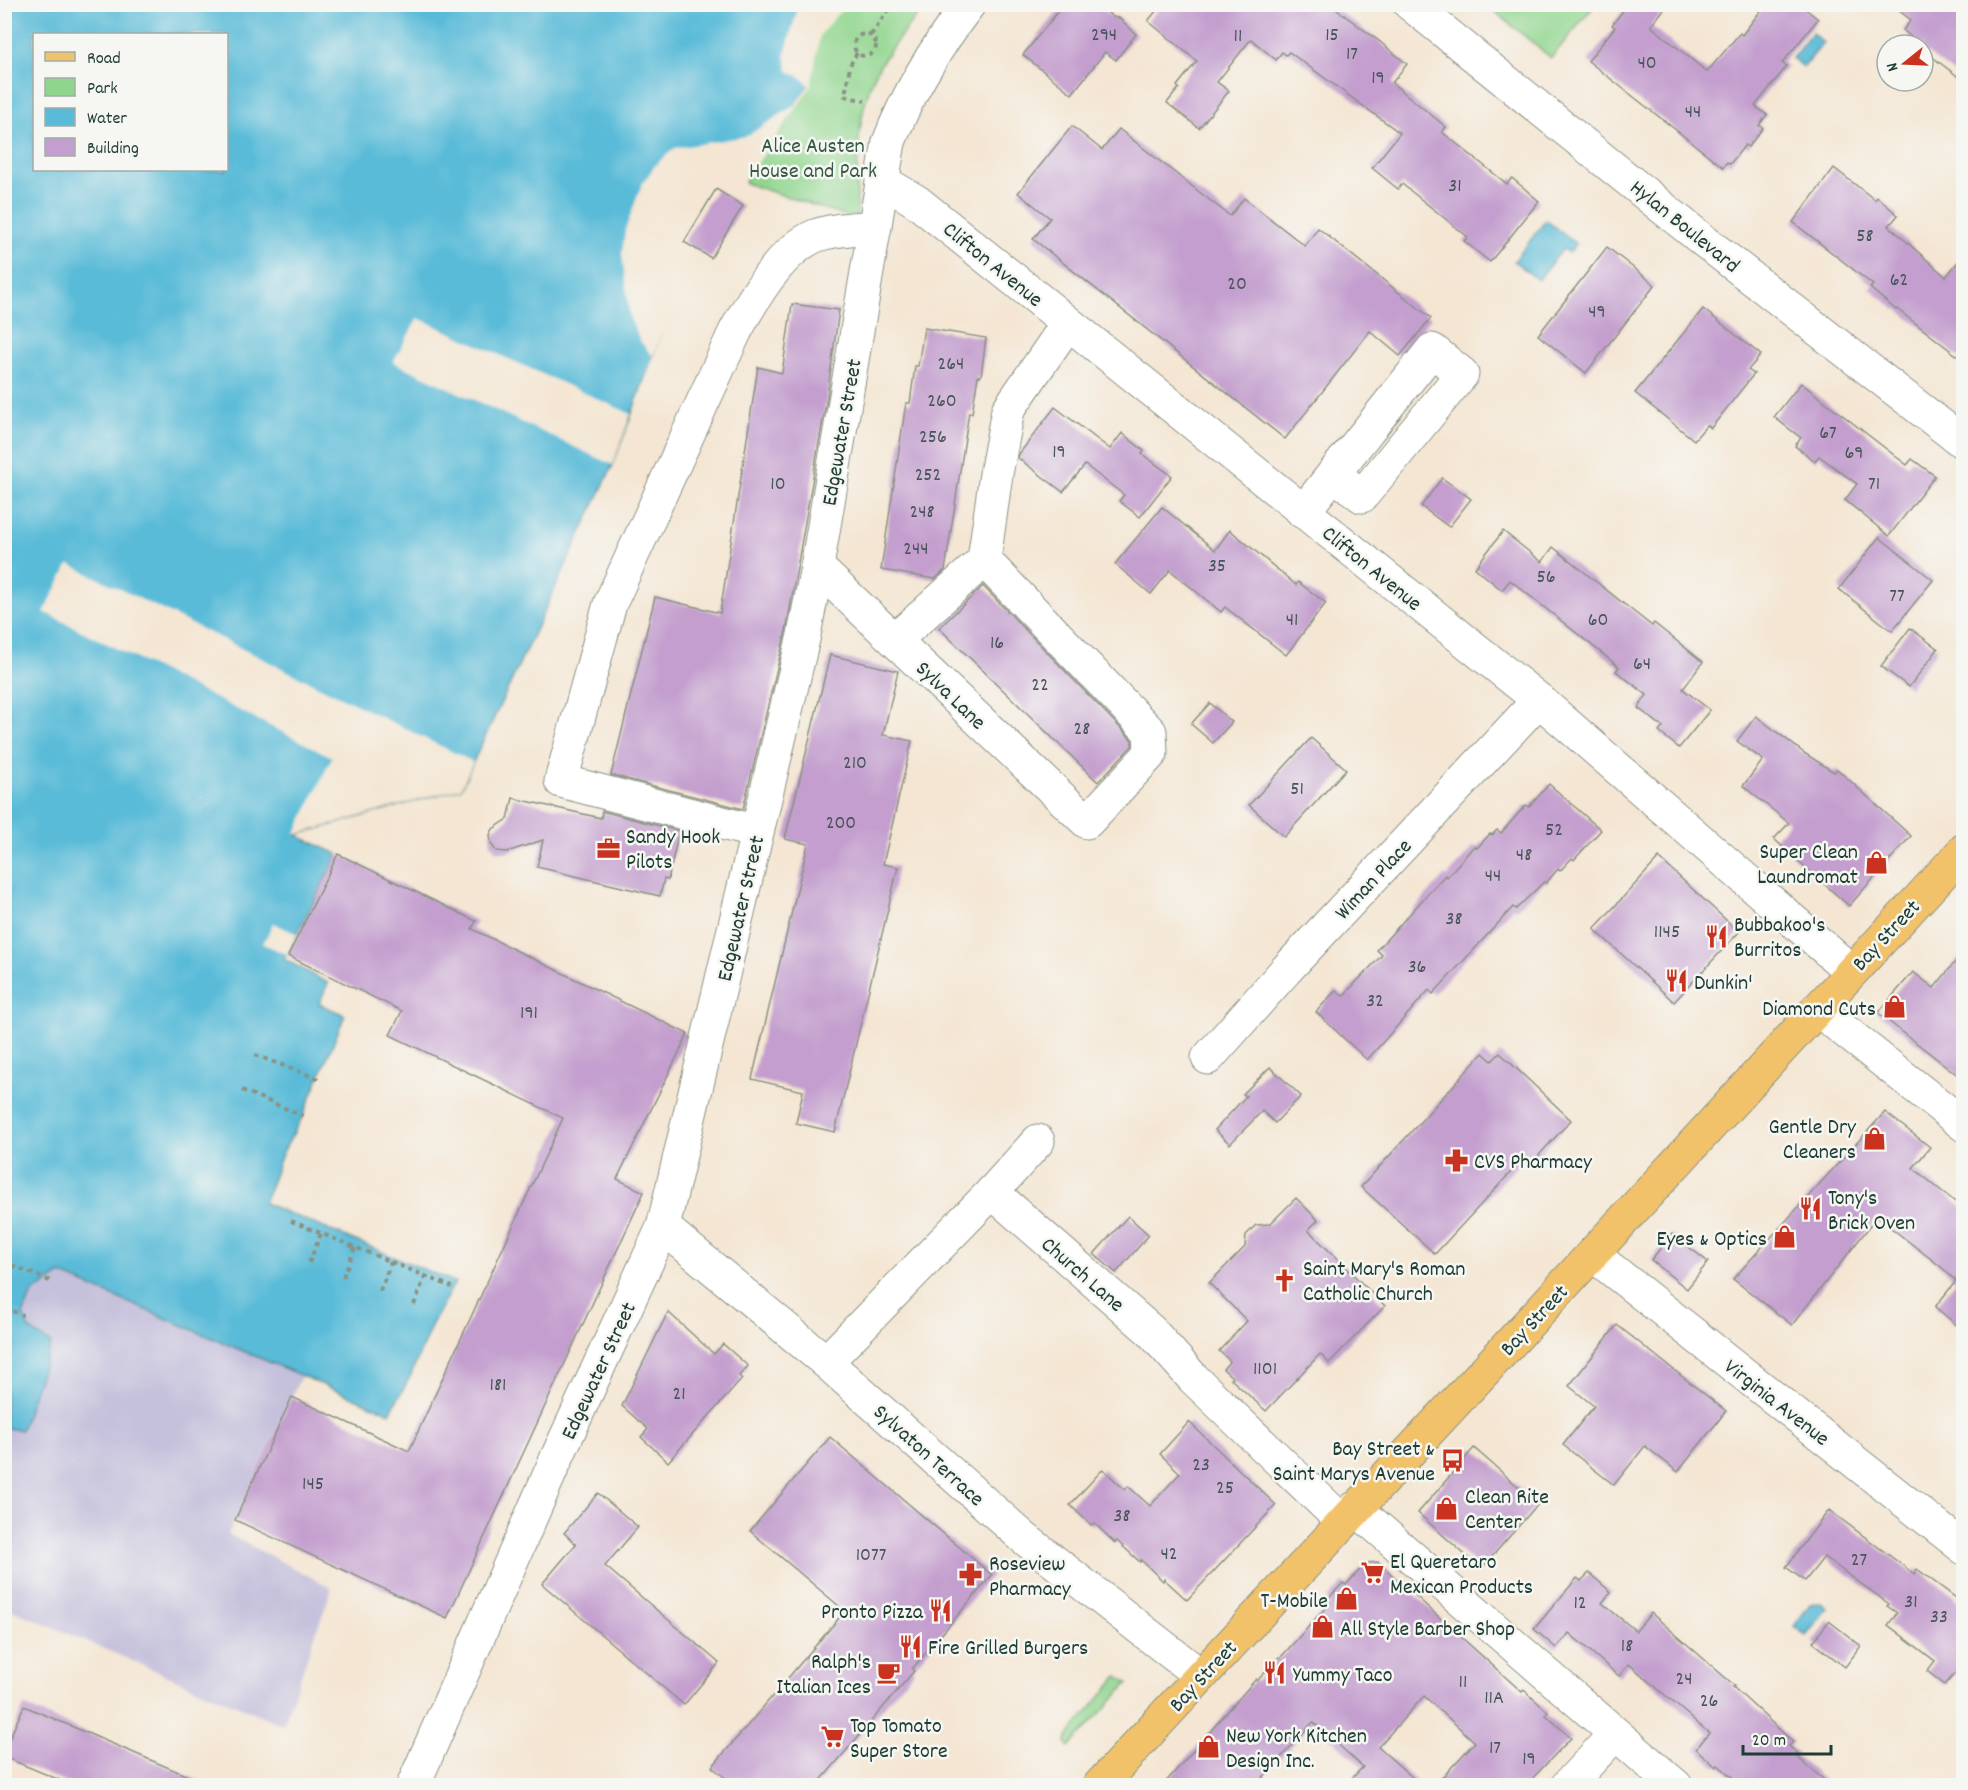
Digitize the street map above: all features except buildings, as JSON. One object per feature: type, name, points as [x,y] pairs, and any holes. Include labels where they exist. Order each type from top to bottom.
[{"type":"main road","name":"Bay Street","points":[[1099,1785],[1964,849]]},
{"type":"street","name":"Edgewater Street","points":[[413,1785],[558,1455],[663,1227],[804,635],[889,142],[900,113],[926,67],[969,4]]},
{"type":"street","name":"Hylan Boulevard","points":[[1410,4],[1713,248],[1964,443]]},
{"type":"street","name":"Clifton Avenue","points":[[882,181],[916,201],[1539,700],[1851,971]]},
{"type":"street","points":[[757,832],[561,781],[610,604],[750,303],[793,250],[815,236],[846,229],[874,227]]},
{"type":"street","points":[[895,640],[984,560],[1008,410],[1068,323]]},
{"type":"street","points":[[1303,512],[1334,474]]},
{"type":"street","name":"Sylva Lane","points":[[817,567],[1087,822],[1150,753],[1150,732],[984,560]]},
{"type":"street","name":"Wiman Place","points":[[1208,1058],[1286,970],[1539,700]]},
{"type":"street","points":[[1817,1009],[1964,1125]]},
{"type":"street","points":[[826,1362],[992,1192],[1038,1141]]},
{"type":"street","name":"Church Lane","points":[[992,1192],[1151,1331],[1193,1378],[1349,1515],[1676,1785]]},
{"type":"street","name":"Sylvaton Terrace","points":[[663,1227],[826,1362],[1024,1538],[1201,1676]]},
{"type":"street","name":"Virginia Avenue","points":[[1592,1254],[1964,1548]]},
{"type":"street","points":[[1567,1785],[1615,1734]]},
{"type":"path","points":[[871,35],[892,4]]},
{"type":"path","points":[[857,53],[854,46],[855,39],[861,34],[871,35]]},
{"type":"path","points":[[857,53],[867,56],[875,50],[876,43],[871,35]]},
{"type":"path","points":[[857,53],[850,65],[845,96],[865,101]]},
{"type":"path","points":[[255,1055],[318,1079]]},
{"type":"path","points":[[242,1090],[303,1116]]},
{"type":"path","points":[[291,1221],[452,1287]]},
{"type":"path","points":[[309,1263],[321,1233]]},
{"type":"path","points":[[343,1277],[355,1247]]},
{"type":"path","points":[[380,1291],[391,1262]]},
{"type":"path","points":[[4,1274],[7,1263],[51,1281]]},
{"type":"path","points":[[414,1305],[425,1276]]},
{"type":"path","points":[[4,1308],[23,1315]]},
{"type":"shaded area","points":[[61,1274],[301,1376],[228,1534],[332,1588],[283,1725],[5,1607],[5,1428],[21,1430],[50,1344],[29,1329],[23,1315],[32,1294]]},
{"type":"green space","name":"Alice Austen House and Park","points":[[842,5],[926,5],[889,52],[871,84],[861,120],[857,216],[849,217],[745,183],[817,34]]},
{"type":"green space","points":[[1487,5],[1595,5],[1551,58]]},
{"type":"green space","points":[[1118,1676],[1128,1683],[1069,1747],[1066,1742],[1067,1737]]},
{"type":"water","points":[[5,5],[842,5],[817,34],[809,85],[750,169],[694,161],[676,183],[663,222],[658,283],[661,334],[613,465],[461,788],[296,835],[338,854],[284,959],[328,983],[319,1004],[345,1015],[303,1116],[282,1154],[264,1203],[455,1282],[432,1324],[410,1377],[390,1413],[61,1274],[32,1293],[23,1315],[29,1329],[51,1344],[21,1430],[5,1428]]},
{"type":"water","points":[[1812,33],[1823,43],[1804,67],[1792,58]]},
{"type":"water","points":[[1546,220],[1576,244],[1569,253],[1563,249],[1538,280],[1514,261]]},
{"type":"water","points":[[1821,1603],[1827,1608],[1806,1636],[1794,1626],[1810,1604]]},
{"type":"pier","points":[[799,4],[845,5],[820,35],[811,86],[752,171],[695,164],[679,185],[666,222],[661,283],[664,328],[653,356],[640,341],[630,318],[622,254],[625,230],[642,184],[656,164],[675,148],[747,136],[794,106],[809,85],[802,78],[788,71],[785,54]]},
{"type":"pier","points":[[418,318],[631,414],[613,465],[393,362]]},
{"type":"pier","points":[[69,564],[473,762],[461,788],[295,835],[332,757],[44,612]]},
{"type":"pier","points":[[273,923],[297,934],[287,954],[263,944]]},
{"type":"place","name":"Sandy Hook Pilots","points":[[608,848]]},
{"type":"place","name":"Super Clean Laundromat","points":[[1876,863]]},
{"type":"place","name":"Bubbakoo's Burritos","points":[[1716,936]]},
{"type":"place","name":"Dunkin'","points":[[1676,981]]},
{"type":"place","name":"Diamond Cuts","points":[[1894,1007]]},
{"type":"place","name":"Gentle Dry Cleaners","points":[[1874,1138]]},
{"type":"place","name":"CVS Pharmacy","points":[[1456,1160]]},
{"type":"place","name":"Tony's Brick Oven","points":[[1810,1209]]},
{"type":"place","name":"Eyes & Optics","points":[[1785,1237]]},
{"type":"place","name":"Saint Mary's Roman Catholic Church","points":[[1285,1280]]},
{"type":"place","name":"Bay Street & Saint Marys Avenue","points":[[1453,1460]]},
{"type":"place","name":"Clean Rite Center","points":[[1447,1508]]},
{"type":"place","name":"El Queretaro Mexican Products","points":[[1372,1573]]},
{"type":"place","name":"Roseview Pharmacy","points":[[971,1575]]},
{"type":"place","name":"T-Mobile","points":[[1346,1599]]},
{"type":"place","name":"Pronto Pizza","points":[[941,1610]]},
{"type":"place","name":"All Style Barber Shop","points":[[1322,1627]]},
{"type":"place","name":"Fire Grilled Burgers","points":[[910,1646]]},
{"type":"place","name":"Ralph's Italian Ices","points":[[889,1673]]},
{"type":"place","name":"Yummy Taco","points":[[1275,1673]]},
{"type":"place","name":"Top Tomato Super Store","points":[[832,1737]]},
{"type":"place","name":"New York Kitchen Design Inc.","points":[[1208,1747]]}]
